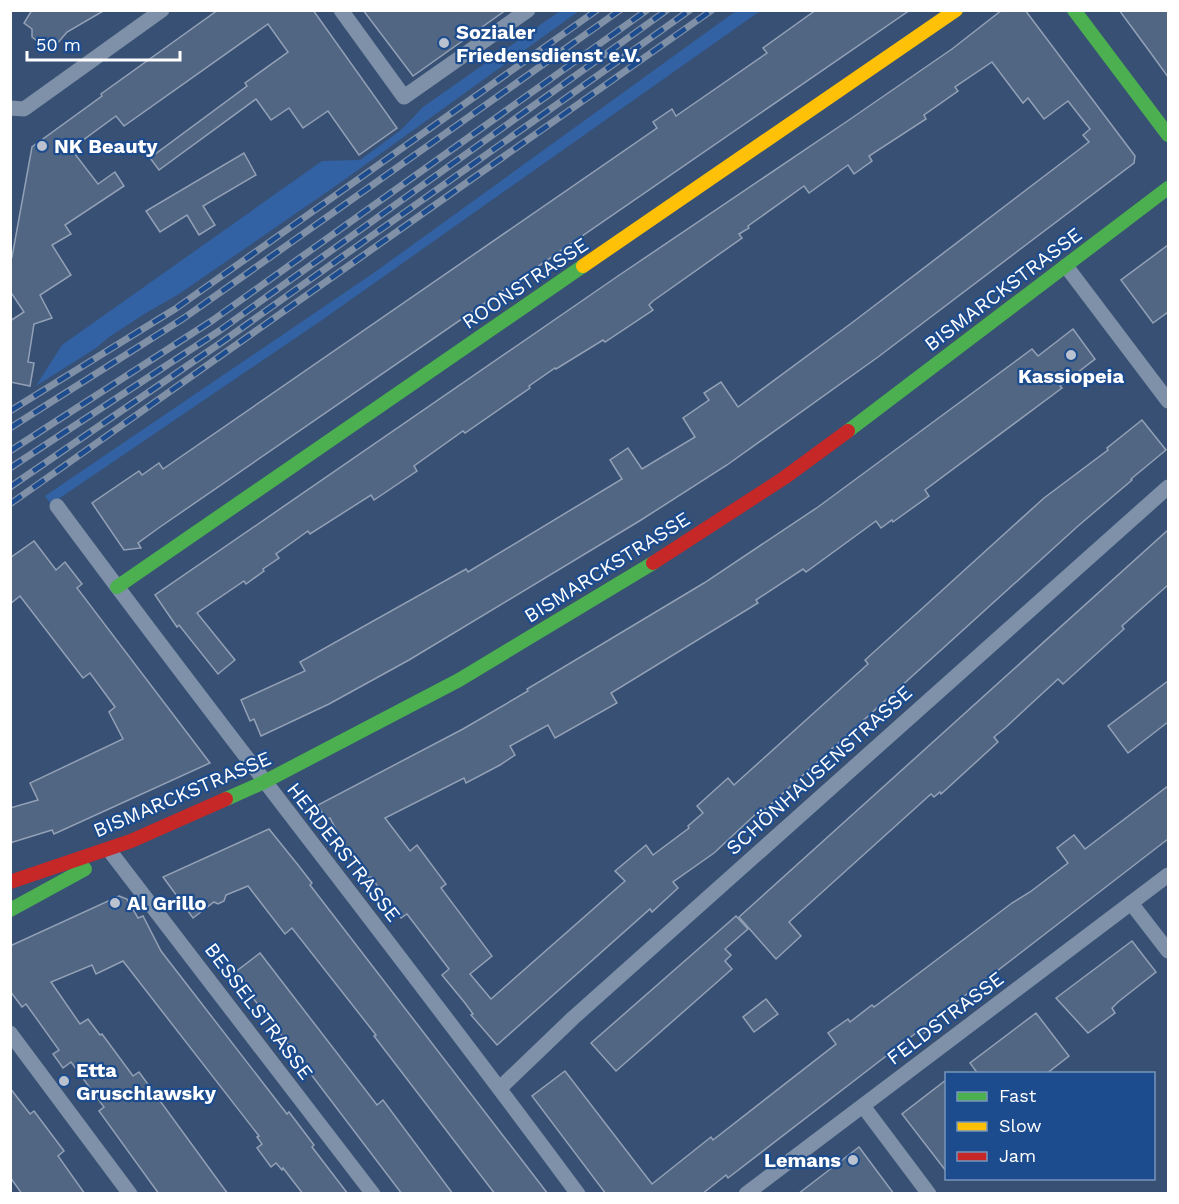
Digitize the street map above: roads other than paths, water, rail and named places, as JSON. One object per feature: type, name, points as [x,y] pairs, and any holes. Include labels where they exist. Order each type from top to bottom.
[{"type":"main road","name":"ROONSTRASSE","points":[[117,587],[956,10]]},
{"type":"main road","points":[[1074,10],[1168,135]]},
{"type":"main road","name":"BISMARCKSTRASSE","points":[[10,882],[131,841],[264,782],[459,681],[644,569],[784,478],[1168,188]]},
{"type":"main road","points":[[10,910],[112,854],[131,841]]},
{"type":"street","points":[[10,108],[24,109],[162,10]]},
{"type":"street","points":[[341,10],[404,97],[528,10]]},
{"type":"street","points":[[1066,266],[1168,401]]},
{"type":"street","name":"SCHÖNHAUSENSTRASSE","points":[[500,1088],[573,1018],[1168,487]]},
{"type":"street","name":"HERDERSTRASSE","points":[[57,506],[264,782],[500,1088],[578,1194]]},
{"type":"street","name":"BESSELSTRASSE","points":[[112,854],[373,1194]]},
{"type":"street","name":"FELDSTRASSE","points":[[746,1194],[1168,874]]},
{"type":"street","points":[[1131,903],[1168,951]]},
{"type":"street","points":[[10,1033],[130,1194]]},
{"type":"street","points":[[863,1106],[929,1194]]},
{"type":"railway","points":[[10,411],[175,309],[597,10]]},
{"type":"railway","points":[[10,428],[184,318],[620,10]]},
{"type":"railway","points":[[10,451],[213,320],[647,10]]},
{"type":"railway","points":[[10,468],[219,331],[667,10]]},
{"type":"railway","points":[[10,487],[222,342],[690,10]]},
{"type":"railway","points":[[10,504],[712,10]]},
{"type":"place","name":"Sozialer Friedensdienst e.V.","points":[[444,43]]},
{"type":"place","name":"NK Beauty","points":[[42,146]]},
{"type":"place","name":"Kassiopeia","points":[[1071,355]]},
{"type":"place","name":"Al Grillo","points":[[115,903]]},
{"type":"place","name":"Etta Gruschlawsky","points":[[64,1081]]},
{"type":"place","name":"Lemans","points":[[853,1160]]}]
